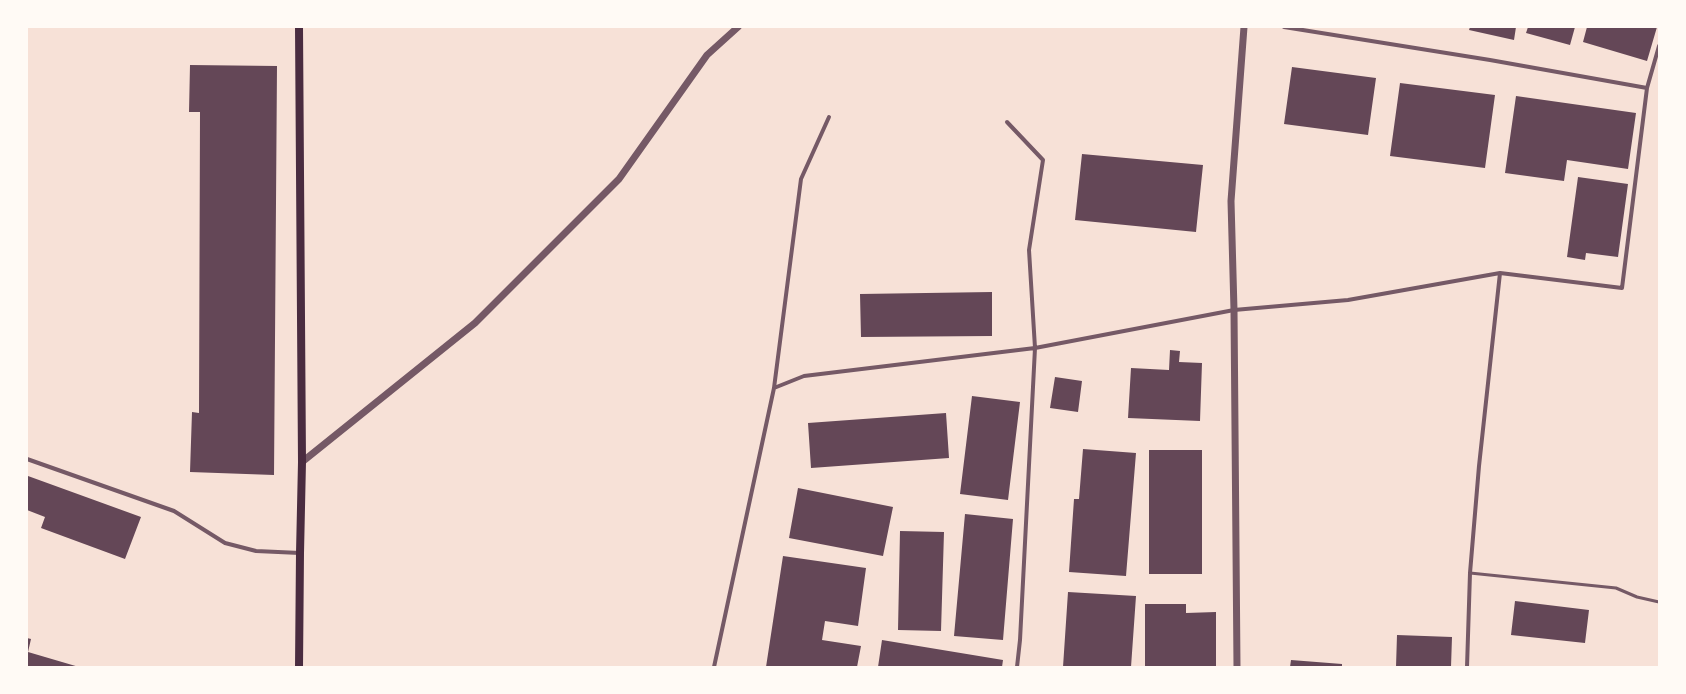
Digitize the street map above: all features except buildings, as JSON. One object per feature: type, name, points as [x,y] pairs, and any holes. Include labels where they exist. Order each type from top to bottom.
[{"type":"main road","points":[[299,27],[302,462],[299,667]]},
{"type":"street","points":[[302,462],[475,323],[619,179],[706,54],[738,27]]},
{"type":"street","points":[[1237,667],[1234,310],[1231,201],[1244,27]]},
{"type":"street","points":[[1284,27],[1490,60],[1647,88]]},
{"type":"street","points":[[774,388],[804,376],[1035,348],[1234,310],[1348,300],[1500,273],[1622,288],[1647,88],[1659,46]]},
{"type":"street","points":[[714,667],[774,388],[800,179],[829,117]]},
{"type":"street","points":[[1007,122],[1043,160],[1029,250],[1035,348],[1020,640],[1017,667]]},
{"type":"street","points":[[1467,667],[1470,573],[1479,466],[1500,273]]},
{"type":"street","points":[[27,459],[174,511],[225,543],[256,551],[300,553]]},
{"type":"lane","points":[[1470,573],[1616,588],[1637,597],[1659,602]]}]
